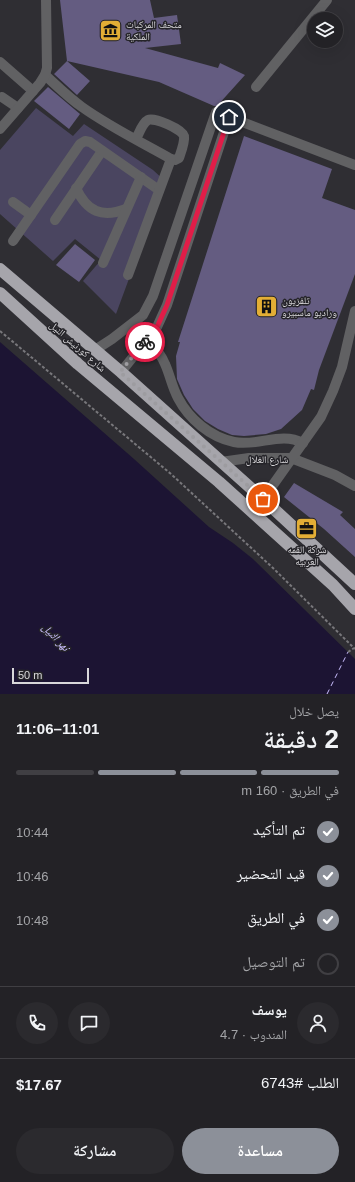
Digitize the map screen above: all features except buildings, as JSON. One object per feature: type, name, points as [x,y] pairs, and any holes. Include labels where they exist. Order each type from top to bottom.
[{"type":"highway","name":"شارع كورنيش النيل","points":[[0,269],[120,372],[263,499],[355,584]]},
{"type":"highway","name":"شارع كورنيش النيل","points":[[0,293],[78,364],[224,487],[333,585],[355,609]]},
{"type":"street","points":[[0,129],[45,75],[47,68],[46,0]]},
{"type":"street","points":[[256,87],[327,0]]},
{"type":"street","points":[[0,62],[33,91]]},
{"type":"street","points":[[45,75],[83,107],[136,139],[171,159],[175,160],[179,158],[184,139],[180,130],[153,119],[144,123],[136,139]]},
{"type":"street","points":[[2,96],[18,108]]},
{"type":"street","points":[[95,350],[143,315],[153,296],[216,112],[355,165]]},
{"type":"street","points":[[120,372],[157,327],[167,305],[229,117]]},
{"type":"street","points":[[13,241],[82,142],[90,142],[159,190]]},
{"type":"street","points":[[55,220],[102,151]]},
{"type":"street","points":[[128,275],[171,159]]},
{"type":"street","points":[[103,263],[141,177]]},
{"type":"street","points":[[76,188],[81,199],[89,207],[96,211],[105,214],[116,213],[126,209]]},
{"type":"street","points":[[13,202],[31,215]]},
{"type":"street","points":[[263,499],[321,417],[342,367],[355,311]]},
{"type":"street","points":[[148,339],[155,347],[165,364],[178,398],[198,424],[233,442],[247,444],[288,437],[303,443]]},
{"type":"street","name":"شارع الغلال","points":[[221,462],[249,458],[291,458],[335,475],[355,486]]},
{"type":"path","points":[[0,331],[171,474],[273,568],[354,649],[348,652]]},
{"type":"shaded area","points":[[36,108],[73,136],[84,124],[153,170],[165,181],[116,314],[83,281],[101,260],[75,239],[53,261],[0,214],[0,150]]},
{"type":"water","name":"نهر النيل","points":[[0,342],[134,459],[209,527],[253,559],[355,659],[355,694],[0,694]]},
{"type":"ferry route","points":[[327,694],[348,652]]},
{"type":"way so far","points":[[145,342],[120,372],[263,499]]},
{"type":"place","name":"متحف المركبات الملكية","points":[[110,30]]},
{"type":"place","name":"تلفزيون وراديو ماسبيرو","points":[[267,306]]},
{"type":"place","name":"شركة القمه العربيه","points":[[307,529]]},
{"type":"route","points":[[145,342],[157,327],[167,305],[229,117]]}]
